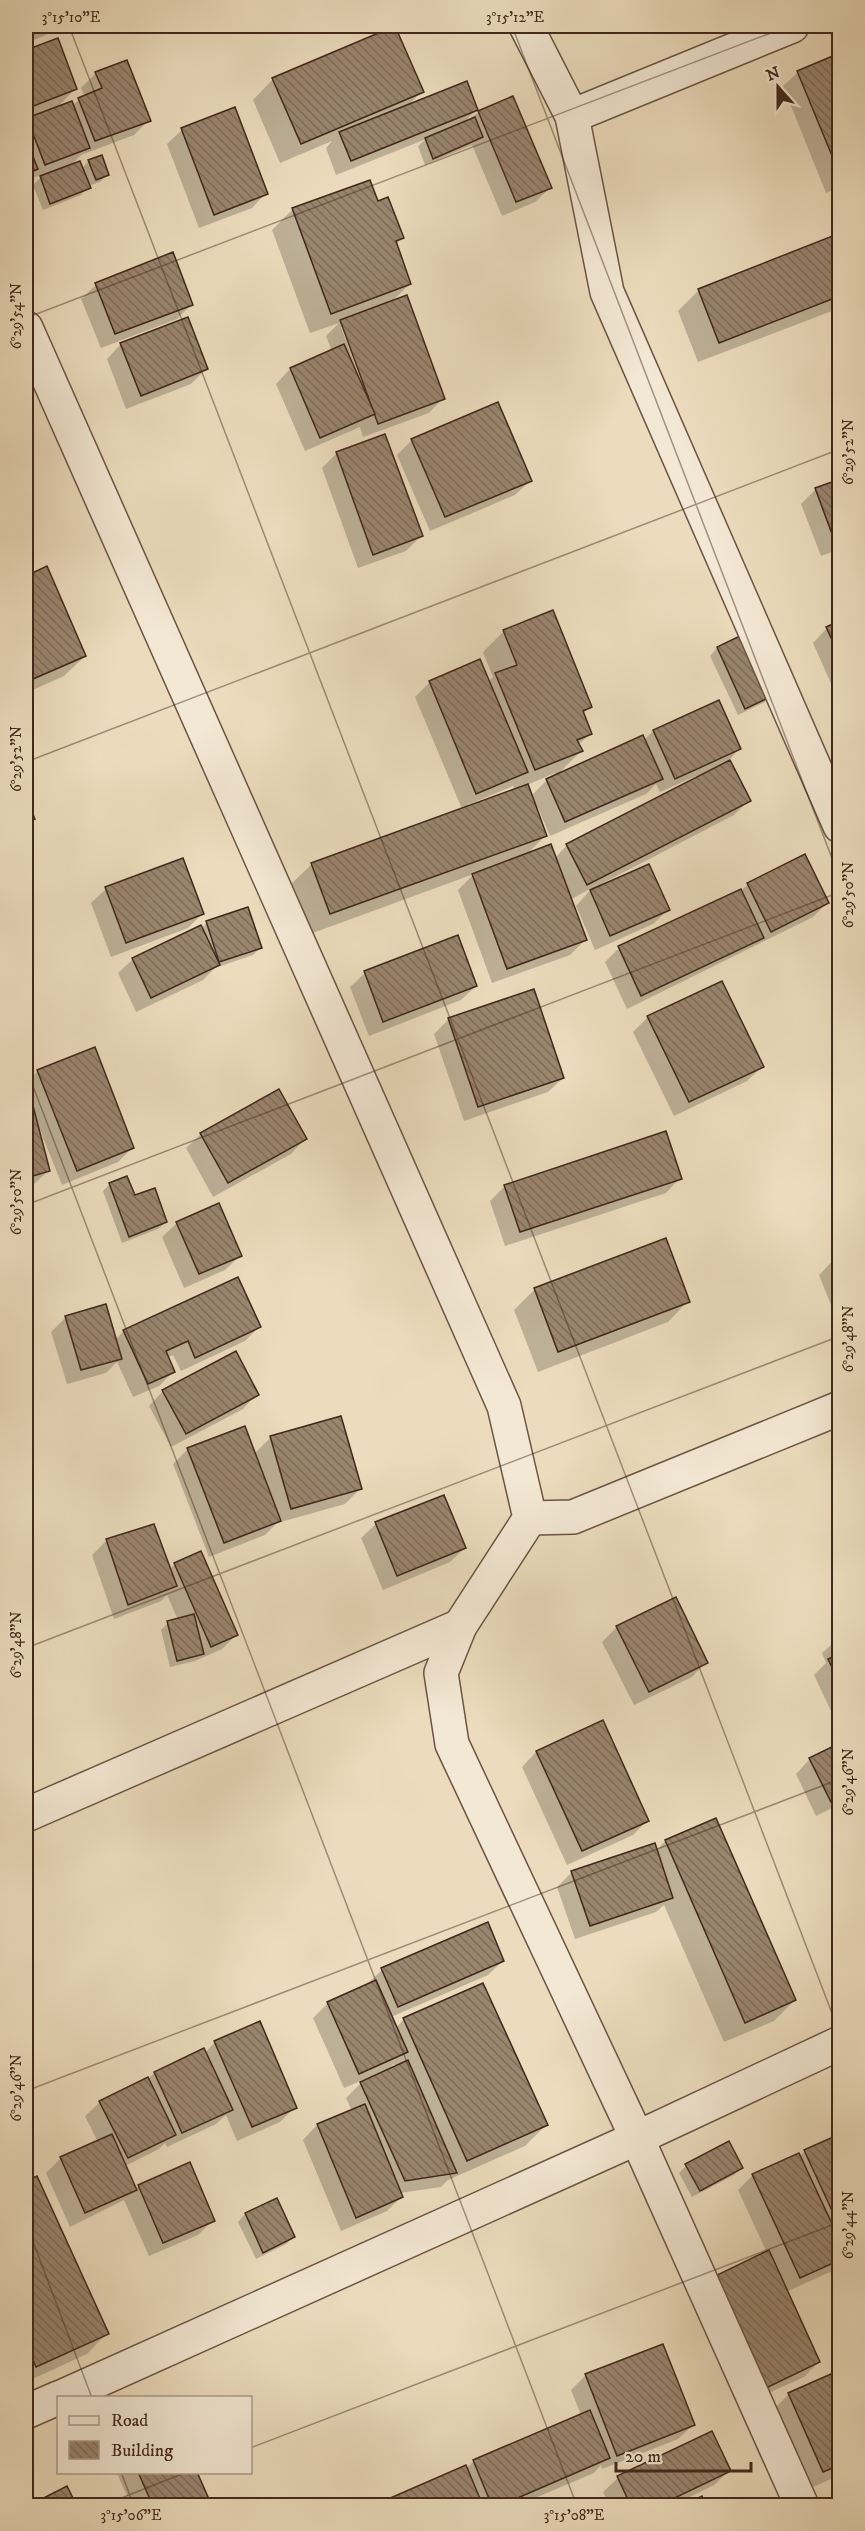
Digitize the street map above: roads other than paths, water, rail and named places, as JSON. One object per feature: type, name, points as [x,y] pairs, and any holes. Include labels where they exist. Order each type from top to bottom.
[{"type":"street","points":[[526,26],[572,116],[607,292],[840,826]]},
{"type":"street","points":[[572,116],[792,26]]},
{"type":"street","points":[[26,328],[504,1406],[530,1518],[459,1626],[441,1673],[452,1744],[637,2138],[802,2505]]},
{"type":"street","points":[[530,1518],[573,1517],[840,1408]]},
{"type":"street","points":[[26,1815],[459,1626]]},
{"type":"street","points":[[63,2396],[637,2138],[840,2043]]},
{"type":"street","points":[[26,2412],[57,2399]]}]
